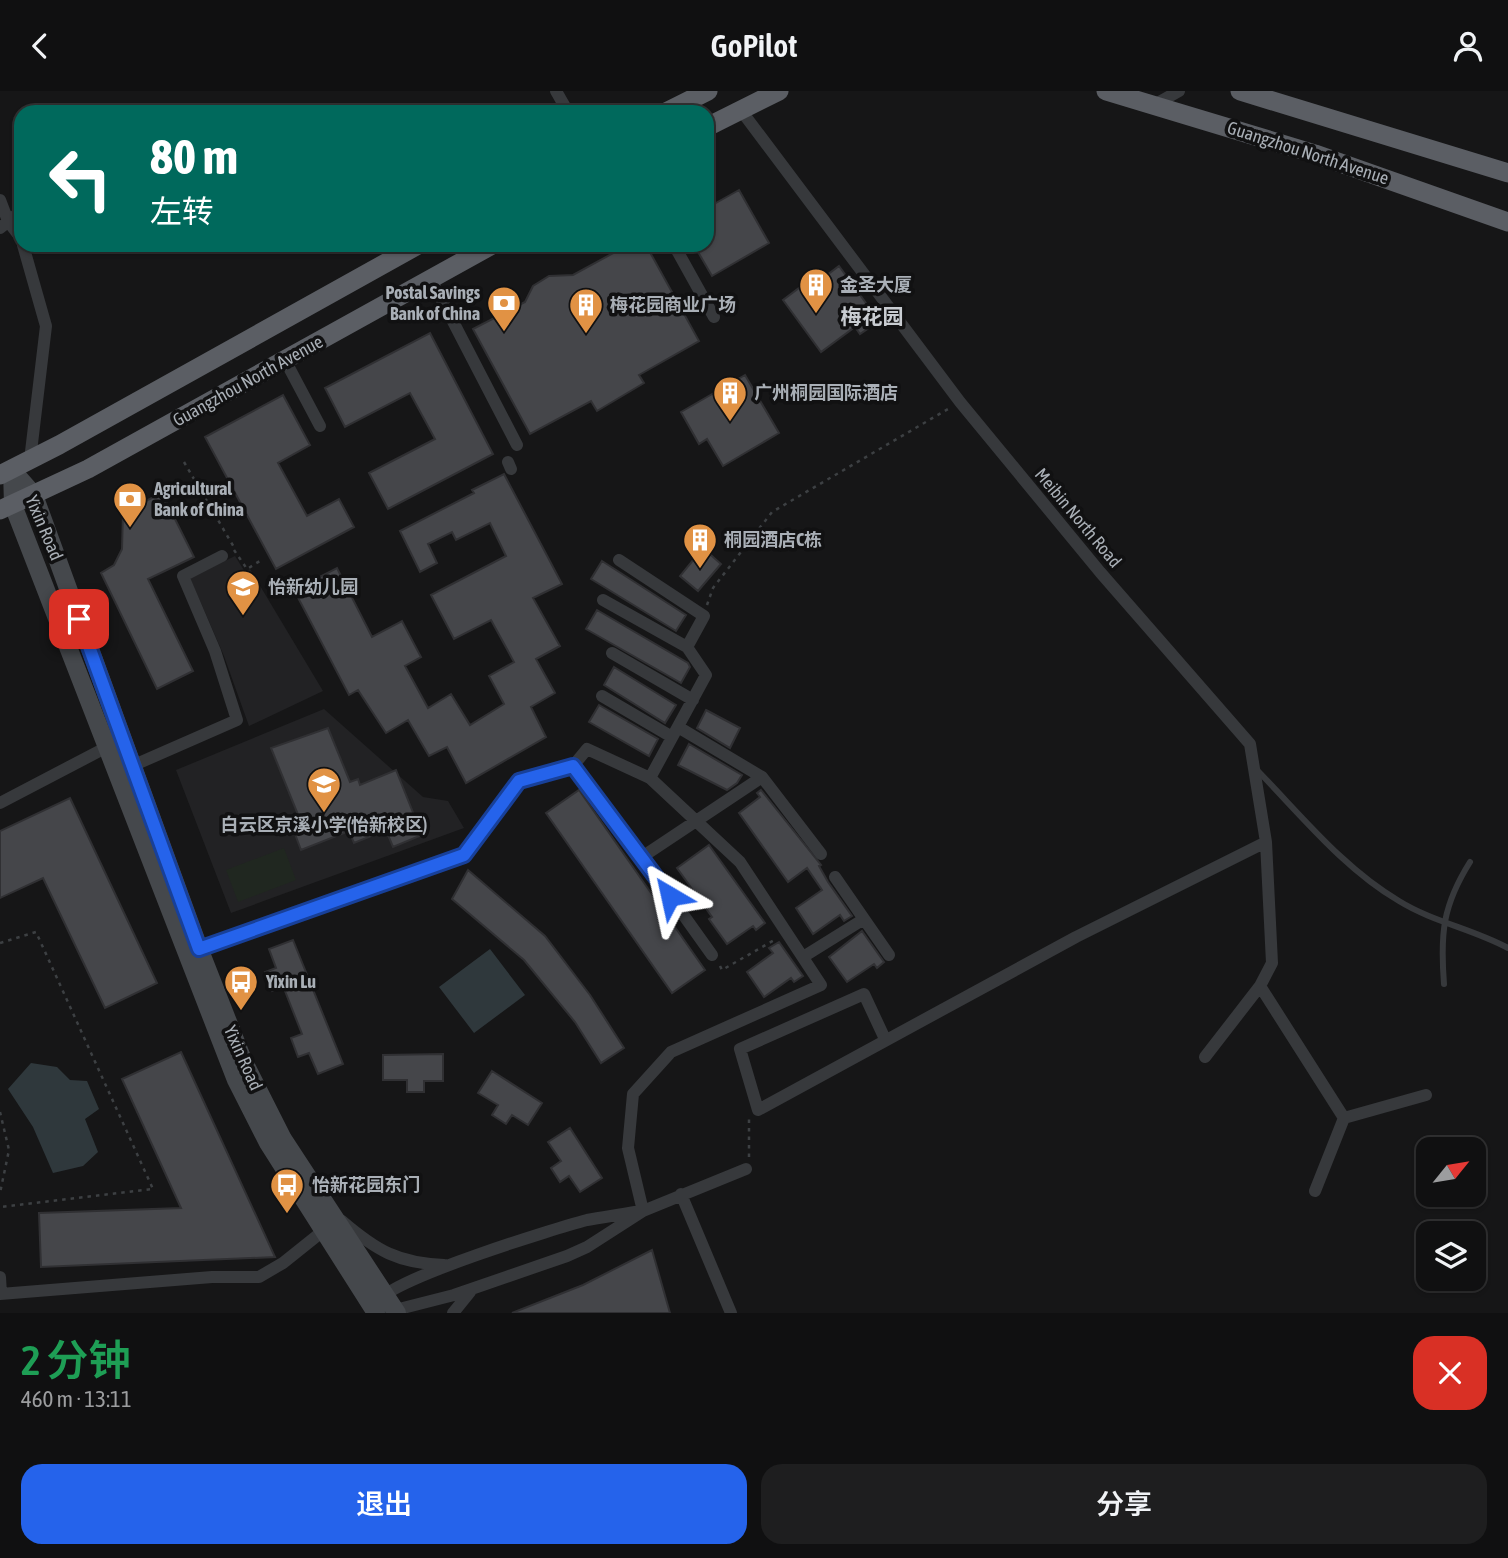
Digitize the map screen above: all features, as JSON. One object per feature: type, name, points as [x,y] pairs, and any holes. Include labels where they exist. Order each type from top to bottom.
[{"type":"highway","points":[[680,105],[708,91]]},
{"type":"highway","points":[[714,123],[779,91]]},
{"type":"highway","name":"Guangzhou North Avenue","points":[[1106,91],[1356,167],[1508,222]]},
{"type":"highway","points":[[1240,91],[1508,173]]},
{"type":"highway","name":"Guangzhou North Avenue","points":[[6,472],[405,252]]},
{"type":"highway","name":"Guangzhou North Avenue","points":[[7,507],[80,474],[479,252]]},
{"type":"main road","name":"Yixin Road","points":[[6,472],[34,495],[132,766],[192,951],[249,1108],[375,1312]]},
{"type":"main road","name":"Yixin Road","points":[[6,472],[7,507],[192,951],[282,1139],[396,1312]]},
{"type":"street","points":[[1154,105],[1179,91]]},
{"type":"street","name":"Meibin North Road","points":[[740,109],[960,402],[1100,572],[1250,744],[1266,842],[1272,963],[1260,986],[1205,1057]]},
{"type":"street","points":[[0,200],[4,224]]},
{"type":"street","points":[[25,252],[46,325],[30,460]]},
{"type":"street","points":[[678,252],[714,317]]},
{"type":"street","points":[[431,279],[517,445]]},
{"type":"street","points":[[285,360],[320,426]]},
{"type":"street","points":[[132,766],[237,720],[215,651],[183,576],[222,556]]},
{"type":"street","points":[[619,560],[704,616],[687,647]]},
{"type":"street","points":[[603,600],[687,647],[706,675],[650,778]]},
{"type":"street","points":[[612,653],[692,700]]},
{"type":"street","points":[[602,696],[762,777],[821,854]]},
{"type":"street","points":[[0,803],[107,747]]},
{"type":"street","points":[[192,951],[464,855],[519,781],[573,766],[587,749],[650,778],[740,862],[821,985],[671,1052],[633,1094],[628,1148],[642,1211]]},
{"type":"street","points":[[573,766],[642,856],[712,955]]},
{"type":"street","points":[[642,856],[762,777]]},
{"type":"street","points":[[885,1039],[864,994],[740,1049],[758,1110],[1076,937],[1266,842]]},
{"type":"street","points":[[835,877],[889,955]]},
{"type":"street","points":[[803,957],[864,919]]},
{"type":"street","points":[[1260,986],[1344,1118]]},
{"type":"street","points":[[1344,1118],[1426,1095]]},
{"type":"street","points":[[1315,1191],[1344,1118]]},
{"type":"street","points":[[642,1211],[562,1228],[452,1266],[384,1294],[375,1312],[396,1312],[480,1286],[587,1247],[642,1211],[747,1169]]},
{"type":"street","points":[[681,1194],[732,1313]]},
{"type":"street","points":[[328,1209],[369,1243],[393,1257],[418,1264],[452,1266]]},
{"type":"street","points":[[0,1277],[0,1294],[212,1277],[259,1277],[283,1263],[323,1231]]},
{"type":"street","points":[[453,1313],[465,1296],[480,1286]]},
{"type":"lane","points":[[1255,768],[1364,878],[1401,902],[1444,923],[1508,948]]},
{"type":"lane","points":[[1444,984],[1441,949],[1446,908],[1455,887],[1471,862]]},
{"type":"path","points":[[713,589],[772,512],[960,402]]},
{"type":"path","points":[[184,462],[247,569],[264,559]]},
{"type":"path","points":[[222,556],[235,549]]},
{"type":"path","points":[[0,943],[36,932],[153,1189],[0,1207]]},
{"type":"path","points":[[722,970],[776,939]]},
{"type":"path","points":[[0,1112],[9,1150],[0,1193]]},
{"type":"path","points":[[747,1169],[751,1147],[749,1116]]},
{"type":"shaded area","name":"怡新幼儿园","points":[[235,556],[245,572],[250,569],[323,691],[249,726],[224,656],[190,578]]},
{"type":"shaded area","name":"白云区京溪小学(怡新校区)","points":[[324,709],[423,797],[448,801],[464,828],[231,913],[176,770]]},
{"type":"shaded area","points":[[284,848],[296,880],[238,902],[226,870]]},
{"type":"shaded area","points":[[490,949],[525,995],[474,1033],[439,987]]},
{"type":"shaded area","points":[[31,1063],[57,1067],[70,1080],[87,1081],[99,1109],[85,1119],[98,1152],[83,1166],[53,1173],[33,1127],[8,1089]]},
{"type":"building","points":[[739,190],[769,243],[712,276],[698,252],[714,252],[714,204]]},
{"type":"building","name":"梅花园商业广场","points":[[615,252],[650,252],[699,341],[639,375],[644,383],[597,411],[591,401],[530,434],[473,329],[525,302],[533,286],[549,276],[573,275]]},
{"type":"building","points":[[839,266],[879,321],[860,334],[855,327],[821,352],[783,300],[811,279],[815,284]]},
{"type":"building","points":[[430,333],[493,454],[388,509],[369,473],[435,439],[410,393],[345,427],[325,388]]},
{"type":"building","name":"广州桐园国际酒店","points":[[745,375],[779,433],[723,466],[707,439],[699,444],[681,412]]},
{"type":"building","points":[[283,395],[310,445],[278,463],[307,516],[339,499],[354,527],[276,569],[205,437]]},
{"type":"building","points":[[504,474],[562,584],[533,598],[560,646],[536,659],[555,693],[531,707],[546,737],[466,783],[447,747],[429,756],[408,720],[386,733],[358,690],[349,695],[294,590],[337,568],[372,637],[402,621],[421,657],[405,666],[428,708],[451,694],[470,725],[504,704],[489,676],[514,662],[491,620],[454,639],[431,595],[506,556],[490,523],[456,540],[452,532],[428,544],[437,563],[420,572],[400,531],[474,493],[472,490]]},
{"type":"building","points":[[162,493],[194,557],[148,579],[193,671],[157,689],[101,573],[114,565],[122,549],[123,512]]},
{"type":"building","name":"桐园酒店C栋","points":[[703,548],[721,564],[698,591],[680,576]]},
{"type":"building","points":[[602,561],[686,615],[676,631],[591,579]]},
{"type":"building","points":[[597,610],[688,663],[690,667],[681,683],[586,629]]},
{"type":"building","points":[[614,667],[676,705],[665,723],[604,685]]},
{"type":"building","points":[[599,705],[658,739],[649,756],[589,722]]},
{"type":"building","points":[[706,710],[740,728],[730,748],[697,728]]},
{"type":"building","points":[[328,728],[350,782],[358,779],[360,785],[396,770],[422,835],[393,847],[386,830],[354,843],[349,831],[301,850],[292,826],[301,822],[271,748]]},
{"type":"building","points":[[689,744],[742,775],[737,783],[727,790],[678,765]]},
{"type":"building","points":[[579,790],[705,970],[672,993],[546,813]]},
{"type":"building","points":[[761,790],[821,865],[819,866],[828,882],[852,916],[844,921],[840,915],[813,934],[796,908],[822,890],[807,868],[788,882],[739,813],[760,797],[757,793]]},
{"type":"building","points":[[70,798],[157,983],[105,1008],[43,878],[0,898],[0,831]]},
{"type":"building","points":[[709,845],[765,923],[756,930],[753,926],[727,944],[709,919],[712,917],[677,868]]},
{"type":"building","points":[[468,870],[545,936],[590,995],[624,1048],[601,1063],[575,1022],[524,960],[452,899]]},
{"type":"building","points":[[862,931],[884,962],[877,968],[874,964],[847,982],[829,957]]},
{"type":"building","points":[[293,940],[343,1064],[318,1074],[309,1053],[298,1057],[291,1038],[302,1034],[283,986],[272,991],[265,972],[276,968],[269,949]]},
{"type":"building","points":[[779,942],[803,976],[794,982],[791,978],[764,997],[747,972],[773,953],[769,948]]},
{"type":"building","points":[[181,1052],[275,1257],[41,1267],[39,1213],[181,1208],[122,1079]]},
{"type":"building","points":[[443,1054],[443,1081],[424,1081],[424,1092],[407,1092],[407,1080],[383,1080],[383,1055]]},
{"type":"building","points":[[492,1071],[542,1103],[528,1125],[512,1115],[506,1124],[492,1115],[498,1105],[478,1093]]},
{"type":"building","points":[[570,1128],[602,1178],[580,1192],[569,1176],[560,1182],[551,1168],[561,1161],[548,1142]]},
{"type":"building","points":[[652,1250],[670,1313],[512,1313],[583,1285]]},
{"type":"place","name":"金圣大厦","points":[[816,315]]},
{"type":"place","name":"Postal Savings Bank of China","points":[[504,333]]},
{"type":"place","name":"梅花园商业广场","points":[[586,335]]},
{"type":"place","name":"广州桐园国际酒店","points":[[730,423]]},
{"type":"place","name":"Agricultural Bank of China","points":[[130,529]]},
{"type":"place","name":"桐园酒店C栋","points":[[700,570]]},
{"type":"place","name":"怡新幼儿园","points":[[243,617]]},
{"type":"place","name":"白云区京溪小学(怡新校区)","points":[[324,814]]},
{"type":"place","name":"Yixin Lu","points":[[241,1012]]},
{"type":"place","name":"怡新花园东门","points":[[287,1215]]},
{"type":"district","name":"梅花园","points":[[872,317]]},
{"type":"route","points":[[79,619],[199,949],[464,855],[519,781],[573,766],[670,896]]}]
